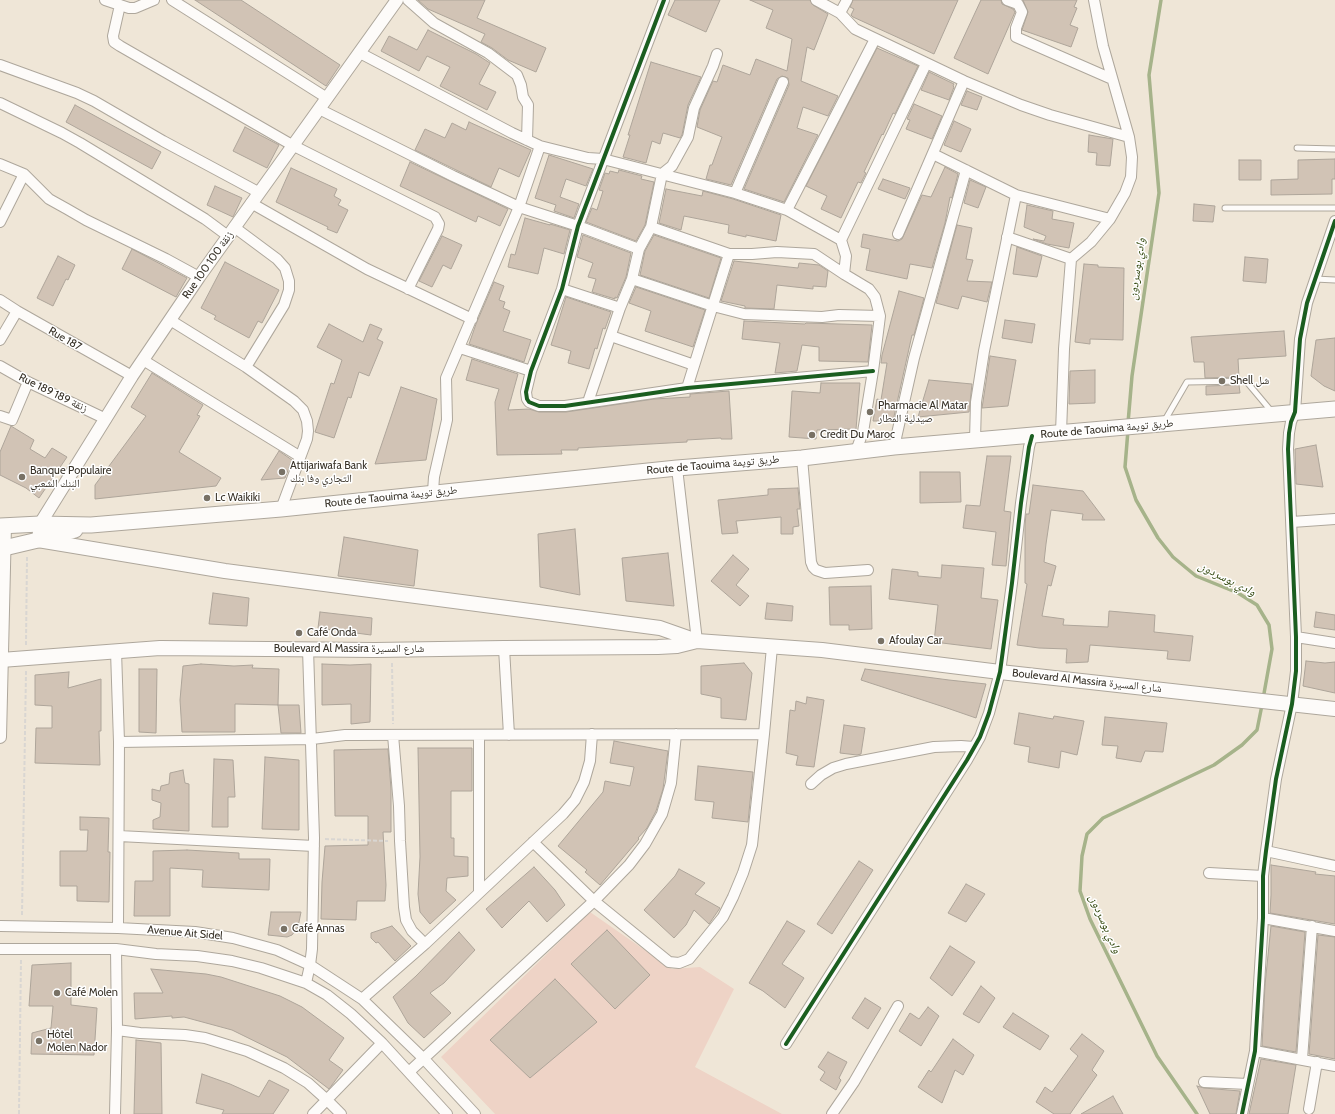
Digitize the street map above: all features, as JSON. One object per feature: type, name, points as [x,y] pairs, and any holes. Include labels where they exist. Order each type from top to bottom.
[{"type":"main road","name":"Route de Taouima طريق تويمة","points":[[3,525],[91,525],[282,509],[433,492],[677,468],[802,458],[894,447],[1103,430],[1295,412],[1335,410]]},
{"type":"main road","name":"Route de Taouima طريق تويمة","points":[[2,549],[33,542],[91,525]]},
{"type":"main road","name":"Boulevard Al Massira شارع المسيرة","points":[[33,542],[225,571],[660,628],[696,641],[822,650],[1000,672],[1335,709]]},
{"type":"main road","name":"Boulevard Al Massira شارع المسيرة","points":[[1,660],[160,648],[392,650],[658,647],[677,646],[696,641]]},
{"type":"street","points":[[105,0],[129,8],[135,8],[154,0]]},
{"type":"street","points":[[172,0],[327,98]]},
{"type":"street","name":"Rue 100 زنقة 100","points":[[33,542],[40,524],[132,376],[258,192],[360,53],[396,0]]},
{"type":"street","points":[[408,0],[434,22],[488,53],[517,75],[521,85],[523,97],[528,105],[528,140]]},
{"type":"street","points":[[664,0],[632,88],[578,226],[562,289],[532,371],[526,392],[529,402],[539,406],[552,406],[687,388],[873,371]]},
{"type":"street","points":[[816,0],[840,13],[855,29],[964,81],[1028,108],[1129,137]]},
{"type":"street","points":[[840,13],[847,0]]},
{"type":"street","points":[[1007,0],[1018,4],[1022,12],[1016,28],[1016,37],[1112,79]]},
{"type":"street","points":[[1061,433],[1064,349],[1071,259],[1091,242],[1110,219],[1125,193],[1131,177],[1132,157],[1129,137],[1103,46],[1094,0]]},
{"type":"street","points":[[120,5],[113,33],[113,39],[116,43],[182,83],[292,145],[435,217],[439,224],[438,229],[408,289]]},
{"type":"street","points":[[787,210],[875,39]]},
{"type":"street","points":[[360,53],[540,146],[588,158],[603,159],[735,193],[787,210],[841,240]]},
{"type":"street","points":[[588,402],[620,308],[632,279],[639,249],[651,227],[662,174],[672,166],[688,137],[694,108],[717,54]]},
{"type":"street","points":[[844,274],[846,256],[841,240],[926,64]]},
{"type":"street","points":[[0,65],[77,93],[94,101],[163,141],[258,192]]},
{"type":"street","points":[[898,234],[964,81]]},
{"type":"street","points":[[735,193],[783,82]]},
{"type":"street","points":[[0,103],[62,132],[193,211],[231,231],[277,259],[285,268],[289,281],[289,290],[284,305],[246,367]]},
{"type":"street","points":[[319,109],[453,176],[519,206],[639,249]]},
{"type":"street","points":[[433,492],[434,477],[447,420],[446,378],[472,320],[519,206],[540,146]]},
{"type":"street","points":[[933,154],[1016,195],[1110,219]]},
{"type":"street","points":[[0,164],[24,174],[49,199],[86,220],[166,259],[199,277]]},
{"type":"street","points":[[894,447],[914,358],[966,170]]},
{"type":"street","points":[[0,222],[24,174]]},
{"type":"street","points":[[974,440],[976,402],[984,351],[1006,237],[1016,195]]},
{"type":"street","points":[[251,203],[360,265],[472,320]]},
{"type":"street","points":[[1242,1114],[1255,1051],[1263,918],[1263,876],[1266,851],[1287,704],[1296,671],[1292,522],[1288,449],[1291,422],[1295,412],[1300,339],[1307,304],[1314,279],[1335,220]]},
{"type":"street","points":[[651,227],[729,254],[777,252],[814,254],[869,289],[875,297],[880,316],[873,371],[862,432],[856,451]]},
{"type":"street","points":[[1006,237],[1071,259]]},
{"type":"street","points":[[687,388],[729,254]]},
{"type":"street","points":[[632,279],[713,306],[744,314],[822,317],[839,315],[880,316]]},
{"type":"street","points":[[562,289],[620,308]]},
{"type":"street","name":"Rue 187","points":[[0,300],[132,376]]},
{"type":"street","points":[[0,340],[17,311]]},
{"type":"street","points":[[170,320],[246,367],[294,401],[303,410],[307,421],[308,431],[282,509]]},
{"type":"street","points":[[611,336],[694,365]]},
{"type":"street","points":[[460,348],[532,371]]},
{"type":"street","points":[[143,360],[300,456]]},
{"type":"street","name":"Rue 189 زنقة 189","points":[[0,366],[28,382],[106,418]]},
{"type":"street","points":[[0,416],[12,420],[28,382]]},
{"type":"street","points":[[786,1044],[974,747],[989,713],[1000,672],[1021,503],[1032,436]]},
{"type":"street","points":[[802,458],[811,562],[813,567],[816,570],[825,573],[868,570]]},
{"type":"street","points":[[677,468],[696,641]]},
{"type":"street","points":[[1292,522],[1335,519]]},
{"type":"street","points":[[0,737],[3,525]]},
{"type":"street","points":[[1296,636],[1335,643]]},
{"type":"street","points":[[533,842],[594,901],[668,962],[679,964],[689,959],[723,917],[743,873],[752,845],[772,647]]},
{"type":"street","points":[[504,648],[509,734]]},
{"type":"street","points":[[306,983],[310,965],[314,842],[312,739],[308,649]]},
{"type":"street","points":[[116,651],[119,742],[118,928]]},
{"type":"street","points":[[362,999],[425,944],[563,814],[575,800],[584,782],[590,761],[592,734]]},
{"type":"street","points":[[410,1071],[594,901],[616,879],[645,844],[662,814],[671,783],[676,734]]},
{"type":"street","points":[[119,742],[312,739],[345,735],[764,734]]},
{"type":"street","points":[[393,735],[399,806],[404,907],[406,920],[412,931],[425,944]]},
{"type":"street","points":[[479,735],[480,893]]},
{"type":"street","points":[[811,784],[827,772],[846,764],[934,747],[974,747]]},
{"type":"street","points":[[119,836],[314,842]]},
{"type":"street","points":[[1266,851],[1335,866]]},
{"type":"street","points":[[1209,873],[1263,876]]},
{"type":"street","points":[[1263,918],[1335,931]]},
{"type":"street","name":"Avenue Ait Sidel","points":[[0,926],[118,928],[195,932],[233,938],[277,950],[310,965],[362,999],[424,1059],[474,1114]]},
{"type":"street","points":[[1302,1059],[1312,926]]},
{"type":"street","name":"Avenue Ait Sidel","points":[[0,949],[116,949],[156,954],[198,956],[232,961],[261,968],[306,983],[327,995],[351,1014],[410,1071],[447,1114]]},
{"type":"street","points":[[115,1114],[117,1030],[116,949]]},
{"type":"street","points":[[832,1114],[854,1082],[898,1006]]},
{"type":"street","points":[[117,1030],[205,1038],[247,1051],[284,1068],[308,1083],[341,1114]]},
{"type":"street","points":[[313,1114],[382,1043]]},
{"type":"street","points":[[1255,1051],[1335,1066]]},
{"type":"street","points":[[1309,1109],[1318,1062]]},
{"type":"street","points":[[1204,1082],[1248,1084]]},
{"type":"lane","points":[[1297,148],[1335,148]]},
{"type":"lane","points":[[1225,208],[1335,208]]},
{"type":"lane","points":[[1314,279],[1335,280]]},
{"type":"lane","points":[[1157,425],[1187,382],[1246,381],[1274,415]]},
{"type":"path","points":[[22,926],[26,658],[33,542]]},
{"type":"path","points":[[392,650],[393,735]]},
{"type":"path","points":[[314,842],[400,841]]},
{"type":"path","points":[[19,1114],[22,949]]},
{"type":"shaded area","points":[[590,912],[672,969],[700,967],[734,989],[695,1067],[782,1114],[495,1114],[441,1057]]},
{"type":"building","points":[[195,0],[241,0],[340,65],[326,86]]},
{"type":"building","points":[[418,0],[485,0],[477,18],[546,48],[536,72],[508,60],[481,42],[485,34],[428,9]]},
{"type":"building","points":[[675,0],[720,0],[706,32],[668,15]]},
{"type":"building","points":[[750,0],[810,0],[813,5],[828,14],[814,50],[807,47],[801,81],[838,96],[828,116],[803,107],[797,128],[818,135],[784,202],[744,189],[789,85],[788,78],[782,76],[777,79],[731,185],[706,179],[710,165],[712,165],[722,137],[697,127],[700,110],[713,81],[717,82],[723,65],[750,75],[756,59],[787,71],[792,39],[766,28],[773,10]]},
{"type":"building","points":[[853,0],[958,0],[934,54],[853,17],[851,15],[854,9],[850,7]]},
{"type":"building","points":[[981,0],[1001,0],[1002,4],[1013,9],[1015,12],[988,74],[954,58]]},
{"type":"building","points":[[1023,0],[1077,0],[1074,7],[1077,8],[1070,25],[1078,28],[1071,47],[1022,30],[1028,12]]},
{"type":"building","points":[[428,30],[476,54],[490,63],[479,84],[496,92],[487,110],[440,86],[450,67],[427,56],[419,71],[381,51],[389,36],[417,50]]},
{"type":"building","points":[[877,48],[918,66],[895,114],[893,113],[883,135],[882,134],[864,172],[866,173],[861,183],[858,182],[841,218],[821,209],[827,196],[806,186]]},
{"type":"building","points":[[651,62],[701,77],[688,105],[682,135],[680,138],[663,133],[660,144],[652,141],[646,163],[623,157],[630,135],[628,135]]},
{"type":"building","points":[[929,72],[954,84],[949,100],[921,90]]},
{"type":"building","points":[[967,91],[982,97],[977,110],[961,105]]},
{"type":"building","points":[[914,104],[942,116],[932,139],[906,129],[910,120],[907,119]]},
{"type":"building","points":[[75,105],[161,152],[152,169],[66,122]]},
{"type":"building","points":[[954,121],[971,129],[961,152],[944,145]]},
{"type":"building","points":[[469,122],[531,150],[519,177],[499,168],[491,187],[415,150],[425,129],[445,138],[452,123],[466,130]]},
{"type":"building","points":[[245,127],[279,145],[267,168],[233,151]]},
{"type":"building","points":[[1089,135],[1113,139],[1110,166],[1096,165],[1097,153],[1088,152]]},
{"type":"building","points":[[549,155],[593,169],[586,186],[566,179],[560,197],[579,204],[574,218],[554,211],[556,205],[535,198]]},
{"type":"building","points":[[1335,159],[1335,179],[1332,179],[1332,194],[1271,195],[1271,180],[1298,179],[1298,160]]},
{"type":"building","points":[[1239,160],[1261,160],[1261,180],[1239,180]]},
{"type":"building","points":[[410,162],[508,209],[500,226],[478,216],[476,222],[400,186]]},
{"type":"building","points":[[945,167],[958,174],[952,198],[950,197],[945,223],[932,268],[910,264],[907,279],[866,270],[870,249],[861,247],[863,234],[898,241],[902,239],[922,195],[931,197]]},
{"type":"building","points":[[291,168],[337,189],[334,196],[341,200],[338,205],[348,210],[337,233],[327,229],[328,227],[276,202]]},
{"type":"building","points":[[619,170],[642,176],[641,179],[654,182],[645,225],[636,241],[586,222],[592,208],[597,210],[603,191],[599,190],[605,173],[609,174],[610,171],[618,173]]},
{"type":"building","points":[[883,179],[910,188],[905,199],[878,189]]},
{"type":"building","points":[[970,180],[986,187],[978,208],[964,203]]},
{"type":"building","points":[[215,186],[242,198],[233,217],[207,205]]},
{"type":"building","points":[[666,189],[702,196],[703,191],[781,215],[776,241],[728,233],[729,225],[684,216],[681,230],[659,223]]},
{"type":"building","points":[[1194,204],[1215,206],[1213,222],[1193,221]]},
{"type":"building","points":[[1027,205],[1053,211],[1052,219],[1074,223],[1069,248],[1047,244],[1033,239],[1044,241],[1046,236],[1024,227]]},
{"type":"building","points":[[525,218],[570,230],[564,254],[544,248],[538,274],[508,267],[511,254],[515,255]]},
{"type":"building","points":[[957,225],[972,228],[966,259],[973,260],[967,281],[992,282],[987,302],[962,296],[958,309],[936,303]]},
{"type":"building","points":[[583,235],[631,253],[626,277],[617,298],[615,297],[615,299],[592,292],[596,279],[588,277],[593,263],[577,257]]},
{"type":"building","points":[[654,235],[721,258],[709,298],[640,275],[645,251]]},
{"type":"building","points":[[442,236],[462,245],[451,269],[443,265],[432,287],[419,281]]},
{"type":"building","points":[[1017,247],[1042,256],[1037,277],[1013,274]]},
{"type":"building","points":[[132,249],[187,278],[176,297],[122,269]]},
{"type":"building","points":[[58,256],[75,265],[68,280],[66,279],[53,306],[37,298]]},
{"type":"building","points":[[1245,257],[1268,259],[1266,283],[1243,281]]},
{"type":"building","points":[[734,261],[798,268],[799,263],[819,265],[828,271],[826,287],[813,286],[813,289],[777,285],[774,309],[745,308],[745,306],[721,301]]},
{"type":"building","points":[[225,262],[279,290],[262,323],[258,321],[249,338],[214,319],[216,316],[201,308]]},
{"type":"building","points":[[1084,264],[1098,265],[1098,267],[1124,268],[1123,340],[1090,339],[1090,344],[1075,342]]},
{"type":"building","points":[[494,282],[504,286],[499,300],[505,302],[503,308],[510,311],[503,331],[531,340],[524,362],[469,344]]},
{"type":"building","points":[[636,287],[705,310],[693,347],[645,331],[651,311],[629,303]]},
{"type":"building","points":[[899,291],[924,298],[914,335],[912,335],[893,421],[873,421],[877,399],[881,400],[887,363],[881,363],[882,355]]},
{"type":"building","points":[[566,297],[611,312],[605,329],[603,328],[597,349],[595,348],[589,369],[568,363],[571,351],[551,345]]},
{"type":"building","points":[[1005,320],[1035,324],[1032,343],[1002,338]]},
{"type":"building","points":[[744,321],[872,325],[868,362],[819,361],[819,347],[802,345],[797,371],[775,373],[780,343],[742,339]]},
{"type":"building","points":[[329,324],[363,342],[370,324],[382,329],[377,339],[383,342],[369,376],[359,372],[351,398],[348,397],[334,438],[315,432],[331,383],[334,384],[342,360],[317,347]]},
{"type":"building","points":[[1284,331],[1286,356],[1238,359],[1239,377],[1205,378],[1204,362],[1194,362],[1191,337]]},
{"type":"building","points":[[1335,338],[1335,391],[1324,386],[1311,376],[1316,340]]},
{"type":"building","points":[[990,356],[1016,360],[1008,406],[982,408]]},
{"type":"building","points":[[472,359],[518,374],[508,410],[529,409],[539,412],[566,412],[654,399],[690,397],[690,394],[729,391],[732,439],[721,438],[687,440],[687,442],[578,448],[578,450],[561,450],[562,454],[497,455],[495,402],[499,389],[466,380]]},
{"type":"building","points":[[1095,370],[1095,403],[1069,404],[1070,371]]},
{"type":"building","points":[[152,373],[203,405],[197,415],[200,416],[179,452],[221,478],[216,486],[95,499],[95,485],[146,416],[131,407]]},
{"type":"building","points":[[929,380],[972,384],[969,412],[918,417]]},
{"type":"building","points":[[821,383],[860,383],[856,429],[817,430],[816,439],[789,437],[792,391],[820,393]]},
{"type":"building","points":[[1239,385],[1240,393],[1206,395],[1206,386]]},
{"type":"building","points":[[401,387],[437,399],[426,460],[375,464]]},
{"type":"building","points":[[11,426],[34,440],[30,449],[45,458],[52,448],[67,457],[39,498],[26,488],[0,475],[0,452]]},
{"type":"building","points":[[1316,445],[1323,487],[1296,484],[1295,449]]},
{"type":"building","points":[[279,451],[292,460],[285,478],[261,480]]},
{"type":"building","points":[[987,456],[1011,456],[1004,511],[1011,512],[1006,566],[992,565],[996,532],[963,528],[966,505],[980,506]]},
{"type":"building","points":[[920,472],[960,472],[961,502],[920,503]]},
{"type":"building","points":[[1033,485],[1083,491],[1105,520],[1082,520],[1083,514],[1051,510],[1044,562],[1056,566],[1051,586],[1048,585],[1042,616],[1064,619],[1063,625],[1108,627],[1109,611],[1155,615],[1154,632],[1193,636],[1190,661],[1167,659],[1168,651],[1090,645],[1088,662],[1066,663],[1067,649],[1039,648],[1017,645],[1027,584],[1025,583],[1026,514],[1029,514]]},
{"type":"building","points":[[798,488],[800,509],[797,509],[799,526],[793,527],[793,534],[781,534],[781,517],[736,521],[738,533],[722,534],[718,500],[768,495],[768,489]]},
{"type":"building","points":[[575,529],[580,595],[540,587],[538,534]]},
{"type":"building","points":[[344,537],[418,550],[414,586],[338,576]]},
{"type":"building","points":[[668,553],[674,606],[626,601],[622,558]]},
{"type":"building","points":[[733,555],[749,569],[736,585],[749,596],[740,606],[711,581]]},
{"type":"building","points":[[942,565],[984,568],[981,598],[998,600],[991,649],[934,642],[938,605],[889,599],[892,569],[918,572],[918,576],[941,578]]},
{"type":"building","points":[[871,586],[872,629],[849,630],[849,625],[830,625],[829,587]]},
{"type":"building","points":[[213,593],[249,598],[247,626],[209,624]]},
{"type":"building","points":[[767,603],[793,606],[792,621],[765,619]]},
{"type":"building","points":[[320,612],[372,618],[371,635],[318,628]]},
{"type":"building","points":[[1316,612],[1335,615],[1335,630],[1314,627]]},
{"type":"building","points":[[1306,661],[1325,663],[1335,662],[1335,693],[1303,686]]},
{"type":"building","points":[[744,663],[752,673],[746,720],[721,718],[721,698],[701,694],[701,666]]},
{"type":"building","points":[[201,664],[234,666],[253,665],[252,668],[279,669],[278,705],[235,704],[235,732],[182,732],[180,700],[183,666]]},
{"type":"building","points":[[322,664],[371,664],[370,722],[351,724],[351,704],[322,705]]},
{"type":"building","points":[[139,669],[157,669],[156,733],[139,732]]},
{"type":"building","points":[[865,669],[986,684],[976,718],[861,680]]},
{"type":"building","points":[[69,672],[68,688],[101,679],[101,731],[99,731],[100,765],[35,763],[36,728],[52,728],[52,706],[35,705],[35,675]]},
{"type":"building","points":[[807,697],[824,700],[814,767],[796,765],[798,756],[786,753],[790,710],[795,711],[796,701],[806,704]]},
{"type":"building","points":[[278,705],[299,705],[301,733],[281,733]]},
{"type":"building","points":[[1019,713],[1053,719],[1054,716],[1084,721],[1077,755],[1061,751],[1059,768],[1028,762],[1030,747],[1014,744]]},
{"type":"building","points":[[1105,717],[1167,723],[1163,752],[1145,751],[1141,762],[1116,758],[1118,746],[1102,745]]},
{"type":"building","points":[[844,725],[865,728],[861,754],[840,753]]},
{"type":"building","points":[[614,741],[668,751],[663,789],[656,811],[647,828],[638,838],[639,839],[600,885],[585,872],[587,870],[558,846],[603,792],[605,781],[630,786],[634,767],[610,763]]},
{"type":"building","points":[[418,748],[472,748],[472,791],[451,791],[451,838],[454,838],[454,856],[468,857],[468,876],[447,878],[446,891],[456,900],[430,924],[420,912],[418,894],[420,857]]},
{"type":"building","points":[[388,749],[391,789],[391,832],[383,832],[386,885],[385,901],[357,901],[356,920],[321,919],[325,846],[368,845],[368,816],[335,816],[334,750]]},
{"type":"building","points":[[265,757],[299,760],[299,830],[262,829]]},
{"type":"building","points":[[214,759],[233,760],[235,797],[228,797],[228,827],[212,827]]},
{"type":"building","points":[[698,766],[753,772],[748,822],[712,818],[714,802],[695,800]]},
{"type":"building","points":[[183,770],[185,783],[189,784],[189,831],[153,829],[153,820],[160,817],[161,803],[152,800],[152,789],[160,791],[161,786],[169,784],[170,773]]},
{"type":"building","points":[[80,817],[109,818],[109,902],[77,901],[77,886],[60,886],[60,851],[87,851],[88,830],[80,830]]},
{"type":"building","points":[[187,850],[239,853],[239,859],[270,859],[269,890],[202,887],[203,870],[170,868],[170,916],[134,916],[135,881],[153,881],[153,851]]},
{"type":"building","points":[[859,861],[873,870],[832,934],[817,924]]},
{"type":"building","points":[[1271,865],[1316,872],[1315,874],[1335,876],[1335,924],[1270,913]]},
{"type":"building","points":[[534,867],[555,890],[565,905],[547,922],[529,901],[502,928],[486,909]]},
{"type":"building","points":[[679,869],[705,883],[695,894],[720,908],[709,924],[694,910],[686,925],[674,938],[644,910],[675,876]]},
{"type":"building","points":[[966,884],[985,894],[966,922],[948,913]]},
{"type":"building","points":[[271,912],[301,912],[298,927],[292,935],[287,937],[268,935]]},
{"type":"building","points":[[787,921],[805,931],[782,964],[804,978],[785,1008],[763,991],[749,983]]},
{"type":"building","points":[[392,926],[411,946],[395,961],[378,942],[376,943],[371,938],[371,933]]},
{"type":"building","points":[[1271,926],[1305,932],[1296,1052],[1262,1046],[1265,985]]},
{"type":"building","points":[[607,930],[650,975],[615,1009],[571,964]]},
{"type":"building","points":[[459,932],[475,950],[444,983],[430,993],[451,1013],[424,1038],[408,1023],[393,997]]},
{"type":"building","points":[[1318,935],[1335,937],[1335,1059],[1309,1054]]},
{"type":"building","points":[[950,946],[975,962],[952,996],[930,978]]},
{"type":"building","points":[[71,963],[71,1005],[97,1008],[94,1055],[31,1054],[32,1033],[51,1028],[53,1006],[29,1006],[32,965]]},
{"type":"building","points":[[151,969],[206,974],[221,977],[280,996],[302,1007],[344,1038],[329,1060],[343,1070],[329,1089],[287,1057],[232,1030],[184,1017],[172,1018],[172,1016],[135,1019],[134,993],[163,993]]},
{"type":"building","points":[[555,979],[597,1022],[530,1078],[490,1040]]},
{"type":"building","points":[[981,986],[995,998],[979,1023],[963,1014]]},
{"type":"building","points":[[865,998],[881,1008],[868,1029],[852,1018]]},
{"type":"building","points":[[928,1007],[939,1016],[921,1046],[899,1031],[910,1013],[919,1019]]},
{"type":"building","points":[[1013,1013],[1049,1036],[1040,1050],[1003,1027]]},
{"type":"building","points":[[1082,1034],[1104,1051],[1092,1070],[1097,1075],[1070,1114],[1054,1114],[1036,1102],[1045,1087],[1052,1092],[1078,1056],[1070,1049]]},
{"type":"building","points":[[953,1039],[974,1055],[963,1075],[955,1070],[942,1103],[918,1087],[929,1070],[931,1072]]},
{"type":"building","points":[[136,1040],[161,1043],[162,1114],[134,1114]]},
{"type":"building","points":[[828,1052],[847,1062],[839,1078],[841,1080],[836,1090],[820,1080],[825,1072],[818,1067]]},
{"type":"building","points":[[1261,1059],[1296,1065],[1288,1114],[1249,1114]]},
{"type":"building","points":[[202,1074],[230,1084],[259,1097],[269,1080],[289,1090],[273,1114],[222,1114],[224,1110],[196,1103]]},
{"type":"building","points":[[1197,1086],[1240,1091],[1236,1114],[1210,1114]]},
{"type":"building","points":[[1113,1096],[1123,1114],[1081,1114]]},
{"type":"waterway","name":"وادي بوسردون","points":[[1128,423],[1132,376],[1159,193],[1149,75],[1161,0]]},
{"type":"waterway","name":"وادي بوسردون","points":[[1128,430],[1125,467],[1136,500],[1158,538],[1173,557],[1196,576],[1238,593],[1257,605],[1269,625],[1272,649],[1263,699]]},
{"type":"waterway","name":"وادي بوسردون","points":[[1197,1114],[1157,1056],[1090,919],[1080,891],[1082,856],[1087,834],[1103,818],[1214,765],[1242,745],[1257,730],[1262,705]]},
{"type":"cycle path","points":[[664,0],[578,226],[562,289],[531,371],[526,392],[527,399],[529,402],[539,406],[565,406],[687,388],[873,371]]},
{"type":"cycle path","points":[[1242,1114],[1255,1051],[1263,918],[1263,876],[1266,851],[1276,779],[1292,704],[1296,671],[1296,637],[1288,449],[1289,433],[1295,412],[1300,339],[1307,303],[1335,221]]},
{"type":"cycle path","points":[[786,1044],[967,760],[980,737],[989,713],[1000,672],[1021,503],[1032,436]]},
{"type":"place","name":"Shell شل","points":[[1222,381]]},
{"type":"place","name":"Pharmacie Al Matar صيدلية المطار","points":[[870,412]]},
{"type":"place","name":"Credit Du Maroc","points":[[812,435]]},
{"type":"place","name":"Attijariwafa Bank التجاري وفا بنك","points":[[282,472]]},
{"type":"place","name":"Banque Populaire البنك الشعبي","points":[[22,477]]},
{"type":"place","name":"Lc Waikiki","points":[[207,498]]},
{"type":"place","name":"Café Onda","points":[[299,633]]},
{"type":"place","name":"Afoulay Car","points":[[881,641]]},
{"type":"place","name":"Café Annas","points":[[284,929]]},
{"type":"place","name":"Café Molen","points":[[57,993]]},
{"type":"place","name":"Hôtel Molen Nador","points":[[39,1041]]}]
